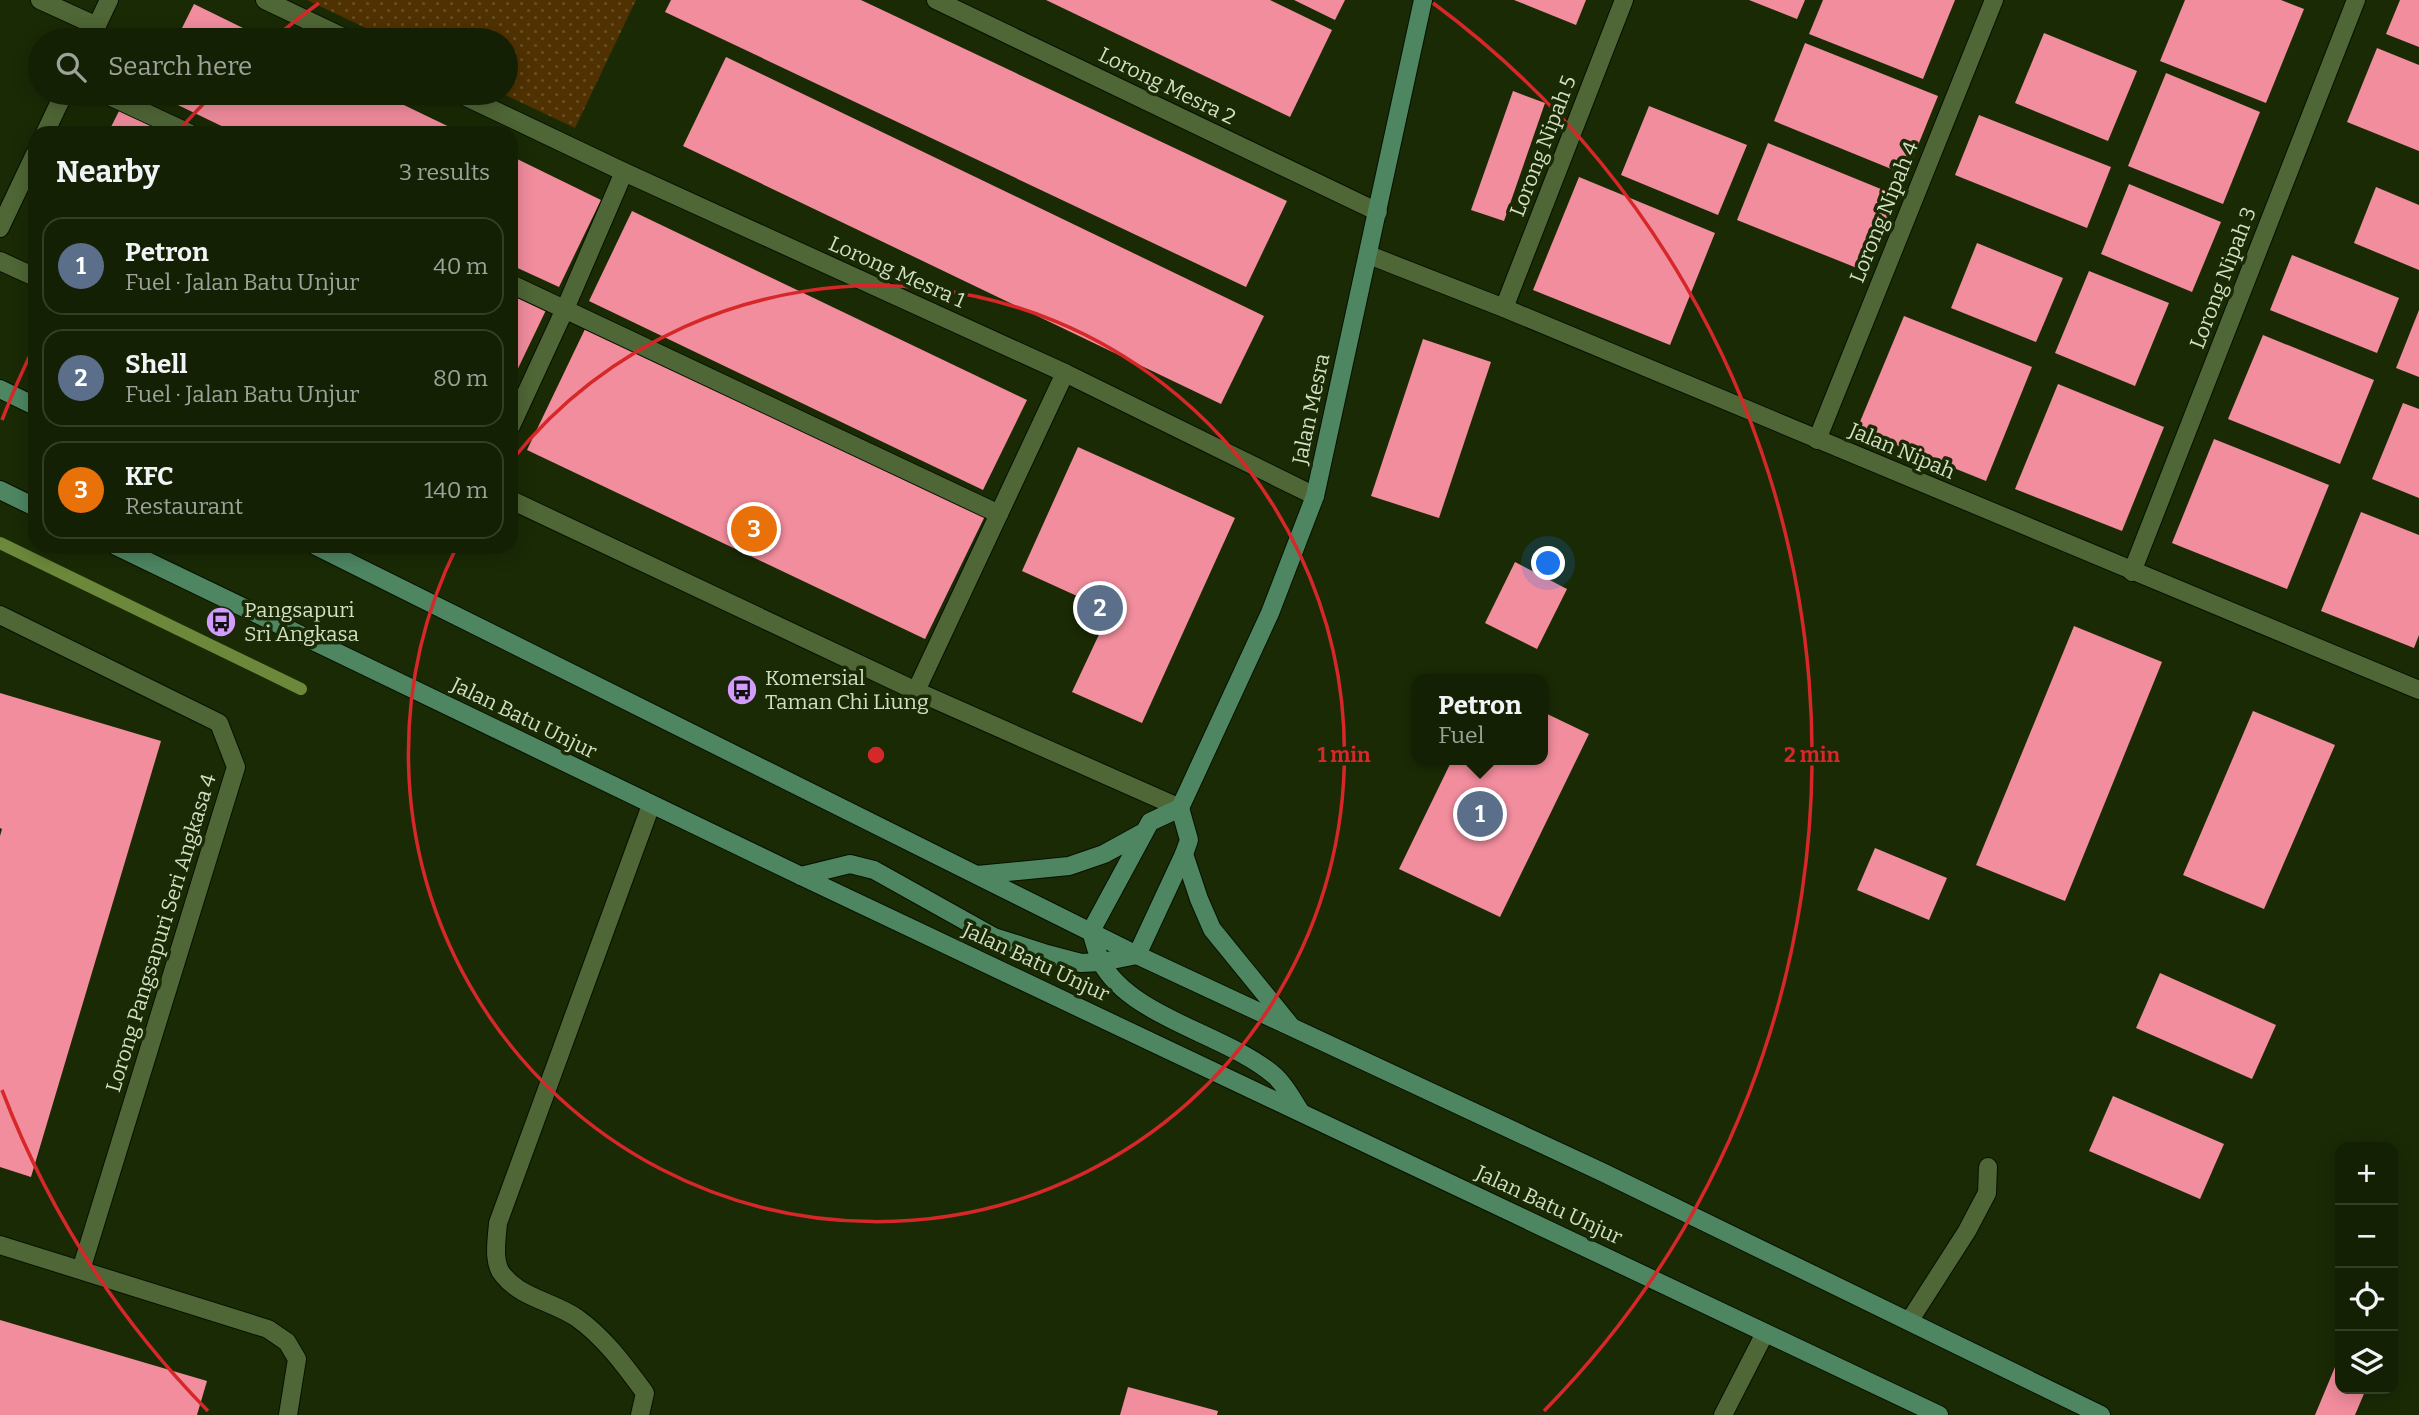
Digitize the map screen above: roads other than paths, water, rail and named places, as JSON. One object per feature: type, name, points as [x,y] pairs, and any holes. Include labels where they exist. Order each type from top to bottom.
[{"type":"main road","name":"Jalan Mesra","points":[[1180,808],[1270,613],[1315,496],[1423,0]]},
{"type":"main road","points":[[0,389],[28,403]]},
{"type":"main road","points":[[0,490],[28,504]]},
{"type":"main road","name":"Jalan Batu Unjur","points":[[130,553],[651,805],[1939,1415]]},
{"type":"main road","points":[[330,553],[1137,955],[1602,1172],[2101,1415]]},
{"type":"main road","points":[[1137,955],[1189,840],[1180,808],[1150,822],[1091,931],[1101,962],[1120,985],[1144,1006],[1214,1038],[1276,1077],[1300,1111]]},
{"type":"main road","points":[[977,875],[1069,866],[1104,854],[1144,832]]},
{"type":"main road","points":[[1184,854],[1212,929],[1293,1028]]},
{"type":"main road","points":[[801,876],[850,864],[874,870],[995,937],[1081,963],[1137,955]]},
{"type":"street","points":[[40,0],[85,28]]},
{"type":"street","points":[[95,28],[109,0]]},
{"type":"street","points":[[265,0],[324,28]]},
{"type":"street","name":"Lorong Mesra 2","points":[[936,0],[1378,212]]},
{"type":"street","name":"Lorong Nipah 5","points":[[1504,308],[1624,0]]},
{"type":"street","name":"Lorong Nipah 4","points":[[1817,440],[1994,0]]},
{"type":"street","name":"Lorong Nipah 3","points":[[2132,572],[2356,0]]},
{"type":"street","points":[[48,126],[58,105]]},
{"type":"street","points":[[129,105],[174,126]]},
{"type":"street","name":"Lorong Mesra 1","points":[[483,105],[1065,373],[1315,496]]},
{"type":"street","points":[[0,228],[28,169]]},
{"type":"street","points":[[518,410],[624,172]]},
{"type":"street","name":"Jalan Nipah","points":[[1369,254],[2419,690]]},
{"type":"street","points":[[0,261],[28,274]]},
{"type":"street","points":[[518,287],[999,514]]},
{"type":"street","points":[[916,691],[1065,373]]},
{"type":"street","points":[[518,503],[916,691],[1180,808]]},
{"type":"street","name":"Lorong Pangsapuri Seri Angkasa 4","points":[[0,615],[219,723],[236,767],[81,1270]]},
{"type":"street","points":[[640,1415],[645,1393],[616,1353],[577,1317],[509,1281],[501,1274],[496,1250],[498,1223],[651,805]]},
{"type":"street","points":[[1910,1320],[1967,1231],[1987,1193],[1988,1167]]},
{"type":"street","points":[[0,1245],[268,1329],[287,1342],[297,1359],[288,1415]]},
{"type":"street","points":[[1723,1415],[1765,1333]]},
{"type":"waterway","points":[[0,543],[301,689]]},
{"type":"place","name":"KFC","points":[[754,529]]},
{"type":"place","name":"Shell","points":[[1100,608]]},
{"type":"place","name":"Pangsapuri Sri Angkasa","points":[[221,622]]},
{"type":"place","name":"Komersial Taman Chi Liung","points":[[742,690]]},
{"type":"place","name":"Petron","points":[[1480,814]]}]
